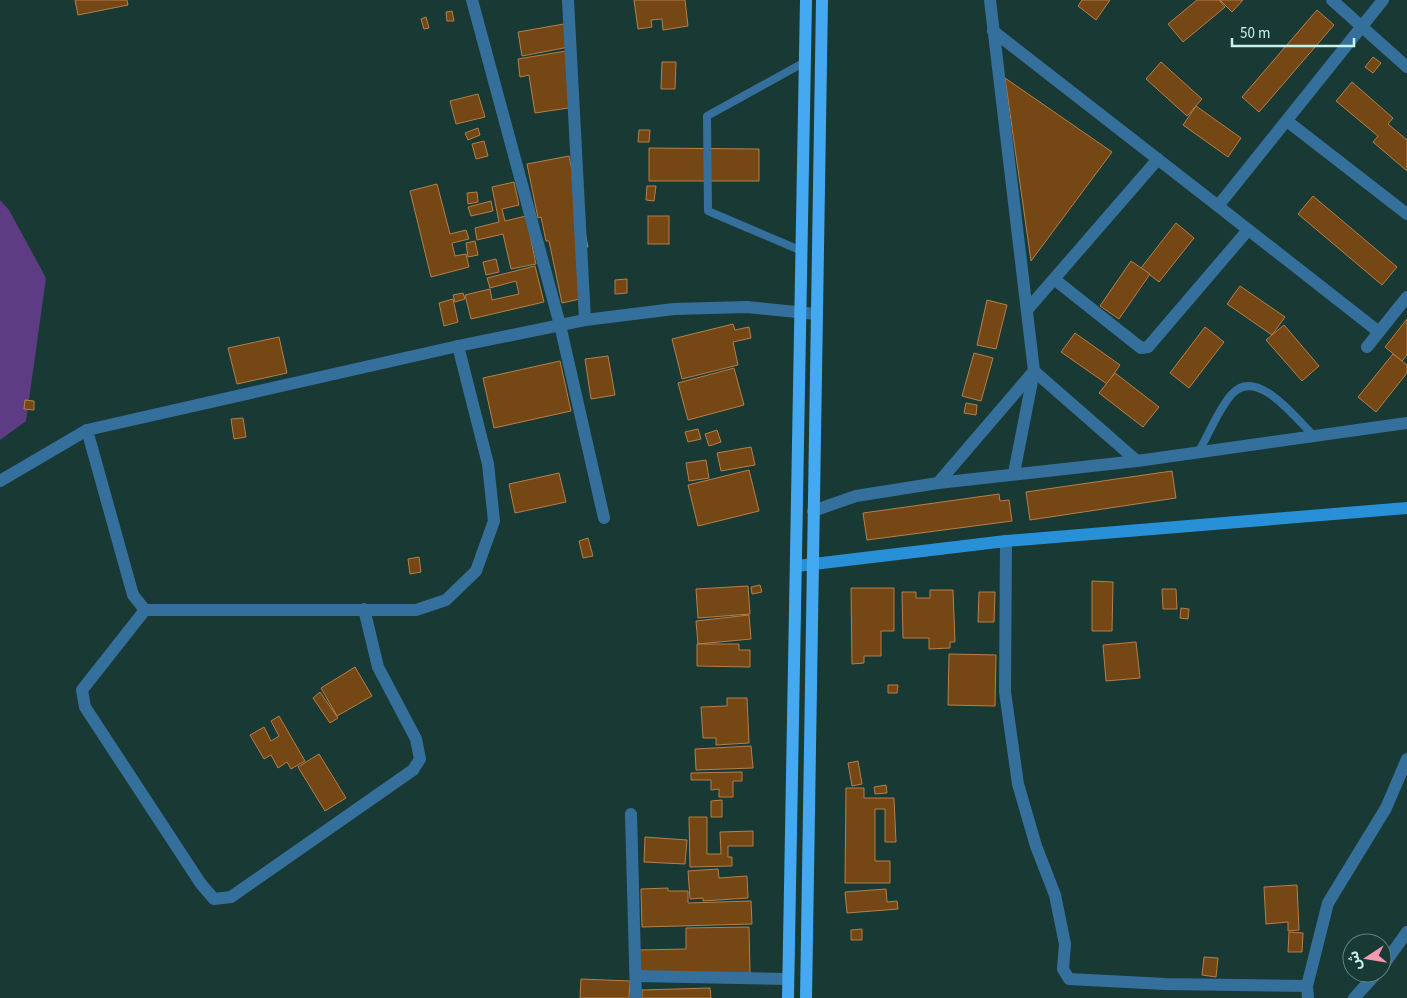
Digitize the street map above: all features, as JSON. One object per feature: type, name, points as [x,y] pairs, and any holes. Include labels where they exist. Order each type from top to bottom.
[{"type":"main road","points":[[788,998],[802,314],[806,0]]},
{"type":"main road","points":[[806,998],[811,564],[822,0]]},
{"type":"main road","points":[[797,566],[1006,541],[1407,508]]},
{"type":"street","points":[[472,0],[560,325],[604,518]]},
{"type":"street","points":[[568,0],[585,320]]},
{"type":"street","points":[[1001,0],[990,6],[1034,371],[1014,473]]},
{"type":"street","points":[[1332,0],[1407,67]]},
{"type":"street","points":[[1218,206],[1383,0]]},
{"type":"street","points":[[993,30],[1379,332]]},
{"type":"street","points":[[1287,121],[1407,214]]},
{"type":"street","points":[[1027,310],[1158,159]]},
{"type":"street","points":[[1054,279],[1140,348],[1145,348],[1148,347],[1248,230]]},
{"type":"street","points":[[1367,346],[1407,297]]},
{"type":"street","points":[[0,481],[87,430],[458,346],[560,325],[585,320],[674,310],[747,308],[816,314]]},
{"type":"street","points":[[145,610],[416,610],[446,600],[476,571],[494,521],[488,464],[458,346]]},
{"type":"street","points":[[1034,371],[1137,461]]},
{"type":"street","points":[[938,483],[1034,371]]},
{"type":"street","points":[[813,511],[856,496],[938,483],[1014,473],[1137,461],[1407,423]]},
{"type":"street","points":[[87,430],[133,595],[145,610]]},
{"type":"street","points":[[1006,541],[1006,692],[1018,784],[1036,846],[1055,895],[1065,944],[1063,969],[1069,979],[1307,992],[1328,903],[1386,808],[1407,759]]},
{"type":"street","points":[[145,610],[82,690],[85,707],[201,884],[214,899],[231,897],[413,770],[420,759],[416,739],[378,667],[364,609]]},
{"type":"street","points":[[630,814],[636,998]]},
{"type":"street","points":[[1392,953],[1407,932]]},
{"type":"street","points":[[636,976],[788,978]]},
{"type":"street","points":[[1354,998],[1368,983]]},
{"type":"lane","points":[[802,251],[708,211],[707,116],[806,62]]},
{"type":"lane","points":[[1199,451],[1232,394],[1243,386],[1257,386],[1270,392],[1314,436]]},
{"type":"shaded area","points":[[0,200],[9,210],[46,278],[26,421],[0,440]]},
{"type":"building","points":[[75,0],[127,0],[128,5],[78,15]]},
{"type":"building","points":[[634,0],[685,0],[688,26],[663,30],[662,19],[651,20],[652,27],[638,29]]},
{"type":"building","points":[[1082,0],[1110,0],[1096,20],[1078,6]]},
{"type":"building","points":[[1197,0],[1219,0],[1225,7],[1183,42],[1168,24]]},
{"type":"building","points":[[1220,0],[1243,0],[1232,12]]},
{"type":"building","points":[[1317,10],[1334,25],[1259,112],[1242,97]]},
{"type":"building","points":[[452,11],[454,21],[447,21],[446,12]]},
{"type":"building","points":[[426,17],[429,28],[424,29],[421,19]]},
{"type":"building","points":[[564,24],[569,47],[522,56],[518,32]]},
{"type":"building","points":[[566,51],[575,107],[535,113],[529,75],[520,77],[518,59]]},
{"type":"building","points":[[1373,57],[1381,63],[1373,73],[1365,67]]},
{"type":"building","points":[[662,62],[676,62],[675,89],[661,89]]},
{"type":"building","points":[[1161,62],[1202,99],[1187,116],[1146,79]]},
{"type":"building","points":[[1005,78],[1112,152],[1031,261]]},
{"type":"building","points":[[1352,82],[1393,118],[1388,124],[1407,140],[1407,171],[1373,142],[1378,136],[1336,101]]},
{"type":"building","points":[[478,94],[485,117],[456,124],[450,101]]},
{"type":"building","points":[[1196,106],[1241,138],[1228,157],[1183,125]]},
{"type":"building","points":[[478,128],[480,135],[468,140],[465,133]]},
{"type":"building","points":[[639,130],[650,130],[649,142],[638,142]]},
{"type":"building","points":[[484,141],[488,156],[476,159],[472,144]]},
{"type":"building","points":[[649,148],[759,149],[759,181],[649,181]]},
{"type":"building","points":[[569,156],[588,247],[578,249],[589,297],[562,303],[549,241],[546,241],[541,217],[538,218],[527,164]]},
{"type":"building","points":[[514,182],[519,205],[502,209],[505,221],[526,216],[536,264],[511,269],[503,234],[477,240],[475,228],[499,222],[492,187]]},
{"type":"building","points":[[437,184],[450,234],[466,230],[469,239],[452,243],[455,256],[466,254],[469,267],[431,277],[410,191]]},
{"type":"building","points":[[647,186],[656,186],[654,201],[646,200]]},
{"type":"building","points":[[477,192],[478,202],[468,204],[467,193]]},
{"type":"building","points":[[1313,196],[1397,267],[1382,285],[1298,214]]},
{"type":"building","points":[[491,201],[493,211],[471,216],[468,207]]},
{"type":"building","points":[[648,216],[669,216],[669,244],[648,244]]},
{"type":"building","points":[[1176,223],[1194,238],[1159,282],[1141,268]]},
{"type":"building","points":[[475,241],[478,255],[468,257],[466,243]]},
{"type":"building","points":[[496,259],[499,272],[486,275],[483,262]]},
{"type":"building","points":[[1131,261],[1150,274],[1119,319],[1100,306]]},
{"type":"building","points":[[535,266],[544,302],[471,319],[465,295],[490,289],[492,300],[519,294],[516,281],[490,288],[487,278]]},
{"type":"building","points":[[627,279],[627,293],[615,294],[615,280]]},
{"type":"building","points":[[1240,286],[1285,317],[1272,335],[1227,304]]},
{"type":"building","points":[[463,293],[465,299],[455,302],[453,295]]},
{"type":"building","points":[[453,299],[458,322],[444,326],[439,303]]},
{"type":"building","points":[[987,300],[1007,305],[996,349],[977,345]]},
{"type":"building","points":[[1407,319],[1407,355],[1402,361],[1385,347]]},
{"type":"building","points":[[733,324],[735,330],[749,327],[751,338],[733,342],[738,365],[682,379],[672,339]]},
{"type":"building","points":[[1284,325],[1319,366],[1302,381],[1266,340]]},
{"type":"building","points":[[1205,327],[1224,342],[1189,388],[1170,373]]},
{"type":"building","points":[[1075,333],[1120,365],[1107,384],[1061,352]]},
{"type":"building","points":[[279,337],[287,373],[237,384],[228,348]]},
{"type":"building","points":[[974,353],[993,358],[981,401],[962,396]]},
{"type":"building","points":[[1393,354],[1407,365],[1407,373],[1376,412],[1358,397]]},
{"type":"building","points":[[608,356],[615,395],[591,399],[585,359]]},
{"type":"building","points":[[560,361],[571,411],[494,428],[483,378]]},
{"type":"building","points":[[734,368],[744,405],[688,420],[678,383]]},
{"type":"building","points":[[1115,373],[1159,407],[1143,427],[1099,393]]},
{"type":"building","points":[[25,400],[34,401],[34,410],[24,409]]},
{"type":"building","points":[[966,403],[977,405],[976,415],[964,413]]},
{"type":"building","points":[[243,418],[246,437],[234,439],[231,419]]},
{"type":"building","points":[[698,429],[701,439],[688,442],[685,432]]},
{"type":"building","points":[[717,430],[721,442],[709,446],[705,434]]},
{"type":"building","points":[[751,447],[755,465],[721,471],[717,453]]},
{"type":"building","points":[[706,460],[709,478],[689,481],[686,463]]},
{"type":"building","points":[[749,470],[759,511],[698,526],[688,485]]},
{"type":"building","points":[[1172,471],[1176,498],[1030,520],[1026,492]]},
{"type":"building","points":[[559,473],[566,502],[515,513],[509,484]]},
{"type":"building","points":[[999,494],[1000,501],[1009,500],[1012,521],[867,540],[863,513]]},
{"type":"building","points":[[588,538],[593,556],[583,558],[579,541]]},
{"type":"building","points":[[419,557],[421,572],[410,574],[408,559]]},
{"type":"building","points":[[1092,581],[1113,582],[1112,631],[1092,631]]},
{"type":"building","points":[[760,585],[762,592],[752,594],[751,587]]},
{"type":"building","points":[[748,586],[750,614],[698,618],[696,589]]},
{"type":"building","points":[[851,588],[894,588],[894,631],[881,631],[881,656],[864,656],[864,663],[852,664]]},
{"type":"building","points":[[1162,589],[1176,589],[1177,609],[1163,609]]},
{"type":"building","points":[[930,590],[953,590],[955,642],[950,642],[950,648],[929,649],[929,638],[903,638],[902,592],[916,592],[916,598],[930,598]]},
{"type":"building","points":[[979,592],[995,592],[994,622],[978,622]]},
{"type":"building","points":[[1181,608],[1189,609],[1188,619],[1180,618]]},
{"type":"building","points":[[749,615],[751,639],[698,644],[696,621]]},
{"type":"building","points":[[1136,642],[1140,678],[1106,681],[1103,645]]},
{"type":"building","points":[[697,644],[739,644],[739,650],[750,650],[750,667],[697,666]]},
{"type":"building","points":[[949,654],[996,655],[995,706],[948,705]]},
{"type":"building","points":[[355,667],[372,696],[337,716],[321,688]]},
{"type":"building","points":[[888,685],[898,685],[897,693],[888,693]]},
{"type":"building","points":[[320,692],[338,718],[330,723],[313,698]]},
{"type":"building","points":[[727,698],[747,698],[749,743],[716,745],[716,738],[703,738],[701,707],[727,706]]},
{"type":"building","points":[[279,716],[305,761],[291,769],[287,762],[278,768],[271,755],[264,759],[250,735],[264,727],[271,741],[279,736],[271,721]]},
{"type":"building","points":[[751,746],[753,768],[696,770],[695,749]]},
{"type":"building","points":[[319,754],[346,798],[325,811],[298,767]]},
{"type":"building","points":[[858,761],[862,784],[852,786],[848,763]]},
{"type":"building","points":[[742,772],[742,781],[733,781],[733,797],[719,797],[719,789],[711,790],[711,780],[691,780],[691,773]]},
{"type":"building","points":[[886,785],[887,793],[875,794],[874,787]]},
{"type":"building","points":[[846,788],[864,788],[864,798],[894,798],[896,842],[885,842],[885,809],[875,809],[875,861],[890,861],[890,883],[845,883]]},
{"type":"building","points":[[722,800],[722,817],[711,817],[711,801]]},
{"type":"building","points":[[689,817],[707,817],[707,854],[721,854],[720,832],[753,831],[753,846],[728,846],[728,857],[732,857],[732,866],[690,867]]},
{"type":"building","points":[[645,837],[687,840],[685,864],[644,862]]},
{"type":"building","points":[[718,869],[719,878],[747,876],[748,898],[703,901],[703,898],[690,899],[688,871]]},
{"type":"building","points":[[1297,885],[1299,930],[1288,931],[1288,922],[1266,924],[1264,887]]},
{"type":"building","points":[[668,888],[668,891],[688,891],[688,903],[751,901],[752,924],[642,927],[641,889]]},
{"type":"building","points":[[886,889],[887,902],[897,901],[898,909],[847,913],[845,892]]},
{"type":"building","points":[[749,927],[750,973],[640,976],[639,950],[686,949],[686,928]]},
{"type":"building","points":[[862,929],[862,940],[851,940],[851,930]]},
{"type":"building","points":[[1289,932],[1303,933],[1302,952],[1288,952]]},
{"type":"building","points":[[1204,957],[1218,958],[1216,977],[1202,975]]},
{"type":"building","points":[[581,979],[630,981],[629,998],[580,998]]},
{"type":"building","points":[[710,988],[711,998],[642,998],[642,990]]}]
